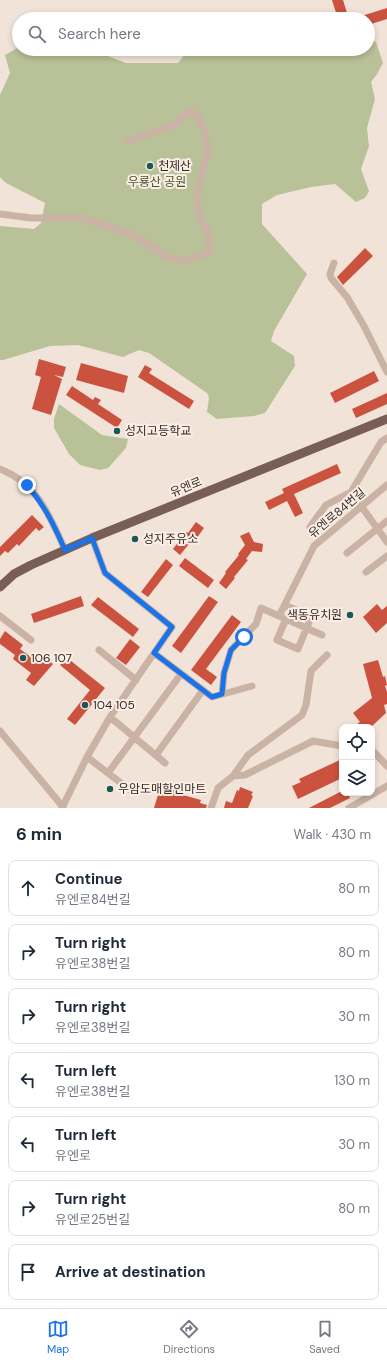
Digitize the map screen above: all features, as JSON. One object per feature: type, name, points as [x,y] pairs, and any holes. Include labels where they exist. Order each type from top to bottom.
[{"type":"main road","name":"유엔로","points":[[0,587],[14,574],[92,538],[387,419]]},
{"type":"street","points":[[0,214],[31,218],[84,218],[134,235],[169,258],[185,260],[198,257],[209,252],[209,234],[198,213],[197,194],[208,149],[204,130],[197,115],[190,111],[174,125],[128,141]]},
{"type":"street","points":[[334,263],[330,274],[331,278],[347,297],[364,326],[387,372]]},
{"type":"street","points":[[310,527],[326,505],[351,492],[382,442],[387,438]]},
{"type":"street","points":[[0,469],[19,477],[36,496],[52,520],[65,550]]},
{"type":"street","name":"유엔로84번길","points":[[279,616],[314,546],[387,485]]},
{"type":"street","points":[[351,492],[387,542]]},
{"type":"street","points":[[347,553],[387,521]]},
{"type":"street","points":[[0,731],[62,807],[87,757],[110,717],[172,627],[105,573],[92,538]]},
{"type":"street","points":[[366,572],[387,556]]},
{"type":"street","points":[[285,605],[312,617],[298,649],[277,640],[286,619]]},
{"type":"street","points":[[222,694],[224,673],[231,650],[256,624],[261,608],[322,635]]},
{"type":"street","points":[[0,616],[31,640]]},
{"type":"street","points":[[99,650],[136,680]]},
{"type":"street","points":[[154,653],[212,697],[252,686]]},
{"type":"street","points":[[211,808],[218,788],[233,776],[248,755],[302,715],[306,705],[311,671],[327,655]]},
{"type":"street","points":[[108,773],[181,674]]},
{"type":"street","points":[[156,755],[203,690]]},
{"type":"street","points":[[110,717],[165,763]]},
{"type":"street","points":[[233,776],[245,775],[313,741],[339,745]]},
{"type":"street","points":[[375,753],[387,766]]},
{"type":"street","points":[[87,757],[130,790]]},
{"type":"street","points":[[349,808],[387,786]]},
{"type":"green space","name":"우룡산 공원","points":[[375,42],[383,63],[371,82],[375,99],[367,128],[369,146],[361,169],[369,191],[365,198],[356,202],[335,184],[311,187],[277,195],[262,204],[262,224],[307,274],[274,331],[271,341],[294,356],[295,366],[265,413],[254,416],[217,419],[207,412],[209,398],[207,393],[149,353],[139,350],[123,357],[78,345],[50,346],[0,360],[0,226],[34,229],[41,223],[45,203],[6,183],[0,177],[0,95],[10,73],[5,55],[12,51],[12,56],[109,56],[126,63],[178,63],[184,56],[375,56]]},
{"type":"green space","points":[[59,404],[102,435],[128,439],[126,448],[108,468],[100,470],[80,465],[69,454],[54,428],[54,419]]},
{"type":"building","points":[[332,0],[343,0],[347,12],[336,12]]},
{"type":"building","points":[[387,8],[387,19],[375,23],[374,12]]},
{"type":"building","points":[[365,248],[373,256],[343,285],[337,277]]},
{"type":"building","points":[[39,359],[66,367],[63,377],[54,375],[62,379],[51,415],[32,409],[41,377],[35,375]]},
{"type":"building","points":[[81,363],[128,376],[124,393],[76,380]]},
{"type":"building","points":[[145,365],[152,369],[149,373],[194,401],[189,409],[138,377]]},
{"type":"building","points":[[374,371],[379,381],[335,403],[330,393]]},
{"type":"building","points":[[72,386],[93,400],[95,397],[101,400],[98,404],[122,420],[117,428],[66,395]]},
{"type":"building","points":[[387,393],[387,404],[356,418],[352,409]]},
{"type":"building","points":[[337,464],[341,473],[294,494],[303,513],[295,517],[287,501],[269,510],[265,502],[284,493],[282,489]]},
{"type":"building","points":[[32,515],[44,527],[39,531],[36,528],[19,546],[17,544],[8,553],[5,551],[0,556],[0,547]]},
{"type":"building","points":[[196,522],[204,528],[196,539],[194,538],[180,555],[173,549]]},
{"type":"building","points":[[249,532],[254,542],[263,544],[262,552],[252,551],[246,559],[248,560],[226,589],[219,583],[226,573],[225,572],[245,545],[240,536]]},
{"type":"building","points":[[185,558],[214,580],[208,588],[179,566]]},
{"type":"building","points":[[166,559],[173,565],[148,597],[141,592]]},
{"type":"building","points":[[81,596],[84,606],[34,623],[31,614]]},
{"type":"building","points":[[209,596],[218,602],[181,653],[172,646]]},
{"type":"building","points":[[98,597],[139,629],[133,637],[91,605]]},
{"type":"building","points":[[377,604],[382,610],[387,606],[387,623],[376,633],[363,617]]},
{"type":"building","points":[[232,615],[241,622],[206,669],[217,677],[211,685],[191,670]]},
{"type":"building","name":"106 107","points":[[5,631],[23,645],[20,649],[39,663],[44,657],[53,664],[34,686],[26,680],[31,673],[13,659],[15,655],[0,644],[0,639]]},
{"type":"building","points":[[130,639],[140,647],[126,665],[116,658]]},
{"type":"building","name":"104 105","points":[[66,657],[105,688],[75,725],[67,719],[90,690],[60,665]]},
{"type":"building","points":[[378,660],[387,685],[385,686],[387,692],[387,704],[384,705],[386,713],[374,724],[357,724],[360,722],[353,713],[372,698],[363,664]]},
{"type":"building","points":[[339,760],[339,779],[298,799],[292,786],[301,782],[299,779]]},
{"type":"building","points":[[161,785],[184,791],[183,795],[201,800],[200,803],[207,805],[206,808],[154,808]]},
{"type":"building","points":[[240,787],[253,792],[248,808],[224,808],[226,801],[232,803],[237,790],[239,791]]},
{"type":"building","points":[[339,793],[339,796],[349,796],[350,798],[330,808],[309,808]]},
{"type":"place","name":"천제산","points":[[150,166]]},
{"type":"place","name":"성지고등학교","points":[[117,431]]},
{"type":"place","name":"성지주유소","points":[[135,539]]},
{"type":"place","name":"색동유치원","points":[[350,615]]},
{"type":"place","name":"106 107","points":[[23,658]]},
{"type":"place","name":"104 105","points":[[85,705]]},
{"type":"place","name":"우암도매할인마트","points":[[110,789]]},
{"type":"route","points":[[27,485],[52,520],[65,550],[92,538],[105,573],[172,627],[154,653],[212,697],[222,694],[224,673],[231,650],[244,637]]}]
